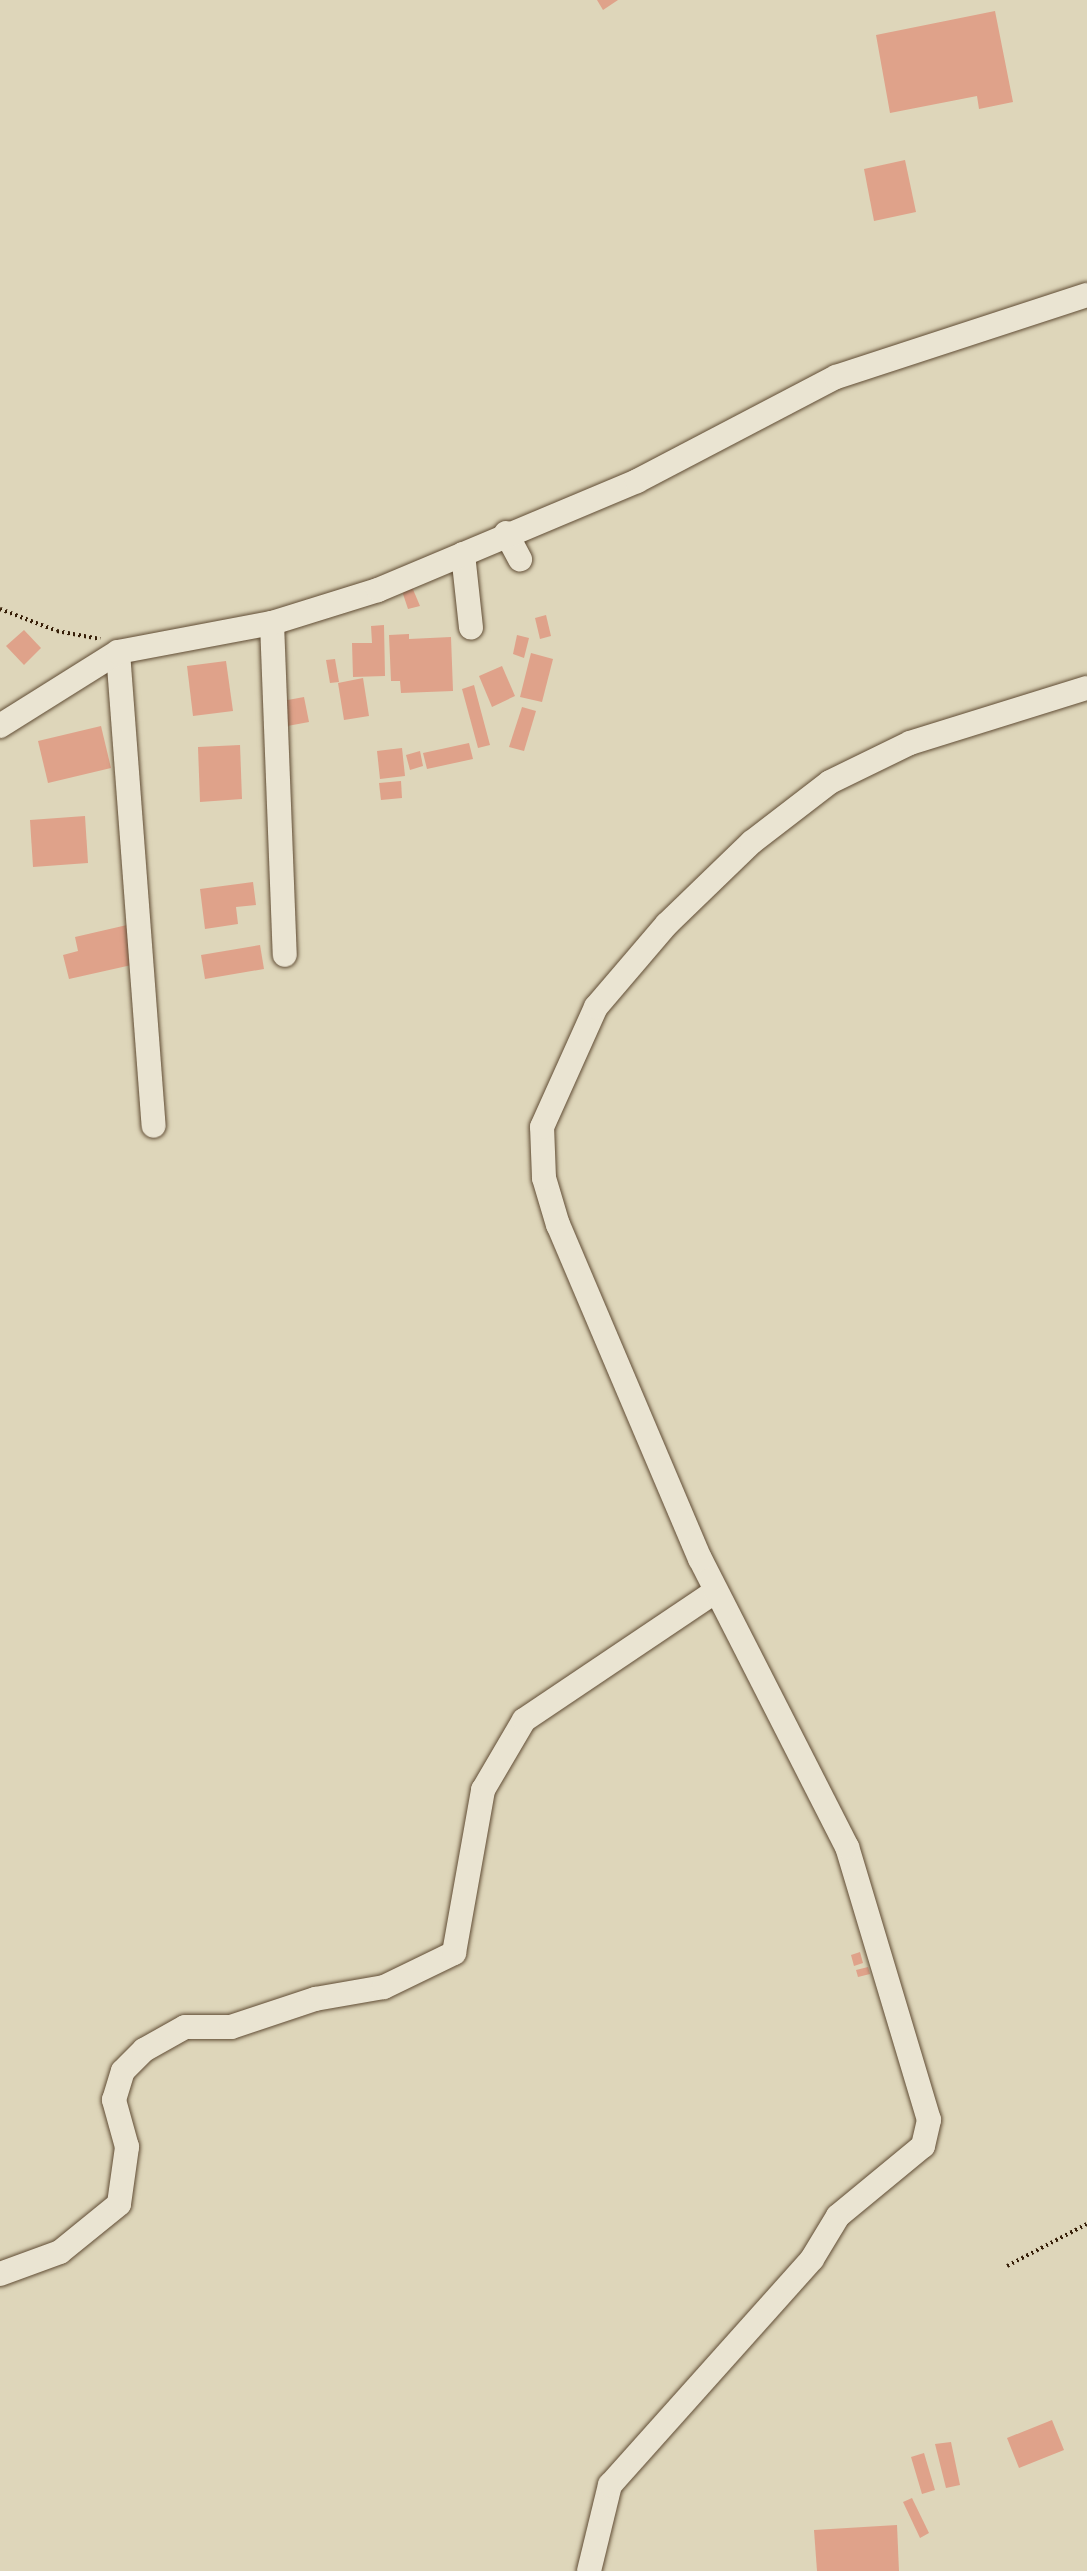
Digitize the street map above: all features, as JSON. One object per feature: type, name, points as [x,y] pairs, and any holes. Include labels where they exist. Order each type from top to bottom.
[{"type":"street","points":[[0,726],[118,652],[272,623],[378,590],[506,533],[637,481],[836,377],[1087,295]]},
{"type":"street","points":[[506,533],[520,559]]},
{"type":"street","points":[[463,554],[471,628]]},
{"type":"street","points":[[272,623],[285,955]]},
{"type":"street","points":[[118,652],[154,1126]]},
{"type":"street","points":[[589,2571],[610,2485],[812,2259],[838,2216],[923,2146],[929,2120],[843,1837],[716,1591],[558,1225],[544,1178],[542,1127],[557,1082],[596,1007],[667,924],[752,842],[830,782],[910,743],[1087,688]]},
{"type":"street","points":[[0,2274],[60,2252],[119,2204],[127,2147],[114,2099],[123,2071],[144,2050],[186,2027],[231,2027],[315,1999],[384,1987],[454,1953],[483,1790],[517,1729],[716,1591]]},
{"type":"path","points":[[0,609],[57,631],[98,637],[118,652]]},
{"type":"path","points":[[1007,2266],[1087,2224]]},
{"type":"building","points":[[597,0],[618,0],[603,10]]},
{"type":"building","points":[[995,11],[1013,102],[979,109],[977,96],[890,113],[876,35]]},
{"type":"building","points":[[905,160],[916,212],[874,221],[864,169]]},
{"type":"building","points":[[412,587],[420,606],[408,609],[402,591]]},
{"type":"building","points":[[546,615],[551,636],[540,639],[535,618]]},
{"type":"building","points":[[384,625],[385,676],[353,677],[352,643],[372,643],[371,626]]},
{"type":"building","points":[[24,630],[41,648],[24,665],[6,646]]},
{"type":"building","points":[[409,634],[409,639],[451,637],[453,691],[401,693],[400,681],[391,681],[389,635]]},
{"type":"building","points":[[517,635],[529,638],[524,658],[513,654]]},
{"type":"building","points":[[531,653],[553,659],[542,702],[520,697]]},
{"type":"building","points":[[335,659],[339,682],[330,683],[326,660]]},
{"type":"building","points":[[226,661],[233,711],[193,716],[187,666]]},
{"type":"building","points":[[502,666],[515,696],[492,707],[479,676]]},
{"type":"building","points":[[363,678],[369,716],[344,720],[338,683]]},
{"type":"building","points":[[474,685],[490,745],[478,748],[462,689]]},
{"type":"building","points":[[304,697],[309,722],[282,727],[277,702]]},
{"type":"building","points":[[522,707],[536,711],[524,751],[509,747]]},
{"type":"building","points":[[101,726],[111,768],[48,783],[38,741]]},
{"type":"building","points":[[469,743],[473,759],[427,769],[423,753]]},
{"type":"building","points":[[240,745],[242,799],[200,802],[198,747]]},
{"type":"building","points":[[402,748],[405,776],[380,779],[377,751]]},
{"type":"building","points":[[420,751],[423,766],[410,770],[406,755]]},
{"type":"building","points":[[401,781],[402,798],[381,800],[379,783]]},
{"type":"building","points":[[85,816],[88,863],[33,867],[30,820]]},
{"type":"building","points":[[253,882],[256,905],[236,907],[238,924],[205,929],[200,889]]},
{"type":"building","points":[[127,925],[136,964],[69,979],[63,955],[78,951],[75,937]]},
{"type":"building","points":[[260,945],[264,969],[205,979],[201,955]]},
{"type":"building","points":[[860,1952],[863,1963],[854,1966],[851,1955]]},
{"type":"building","points":[[868,1967],[870,1974],[858,1977],[856,1970]]},
{"type":"building","points":[[1052,2420],[1064,2450],[1019,2468],[1007,2438]]},
{"type":"building","points":[[951,2442],[960,2485],[946,2488],[935,2444]]},
{"type":"building","points":[[924,2453],[935,2490],[922,2494],[911,2457]]},
{"type":"building","points":[[912,2498],[929,2533],[920,2538],[903,2502]]},
{"type":"building","points":[[897,2525],[899,2571],[817,2571],[814,2530]]}]
